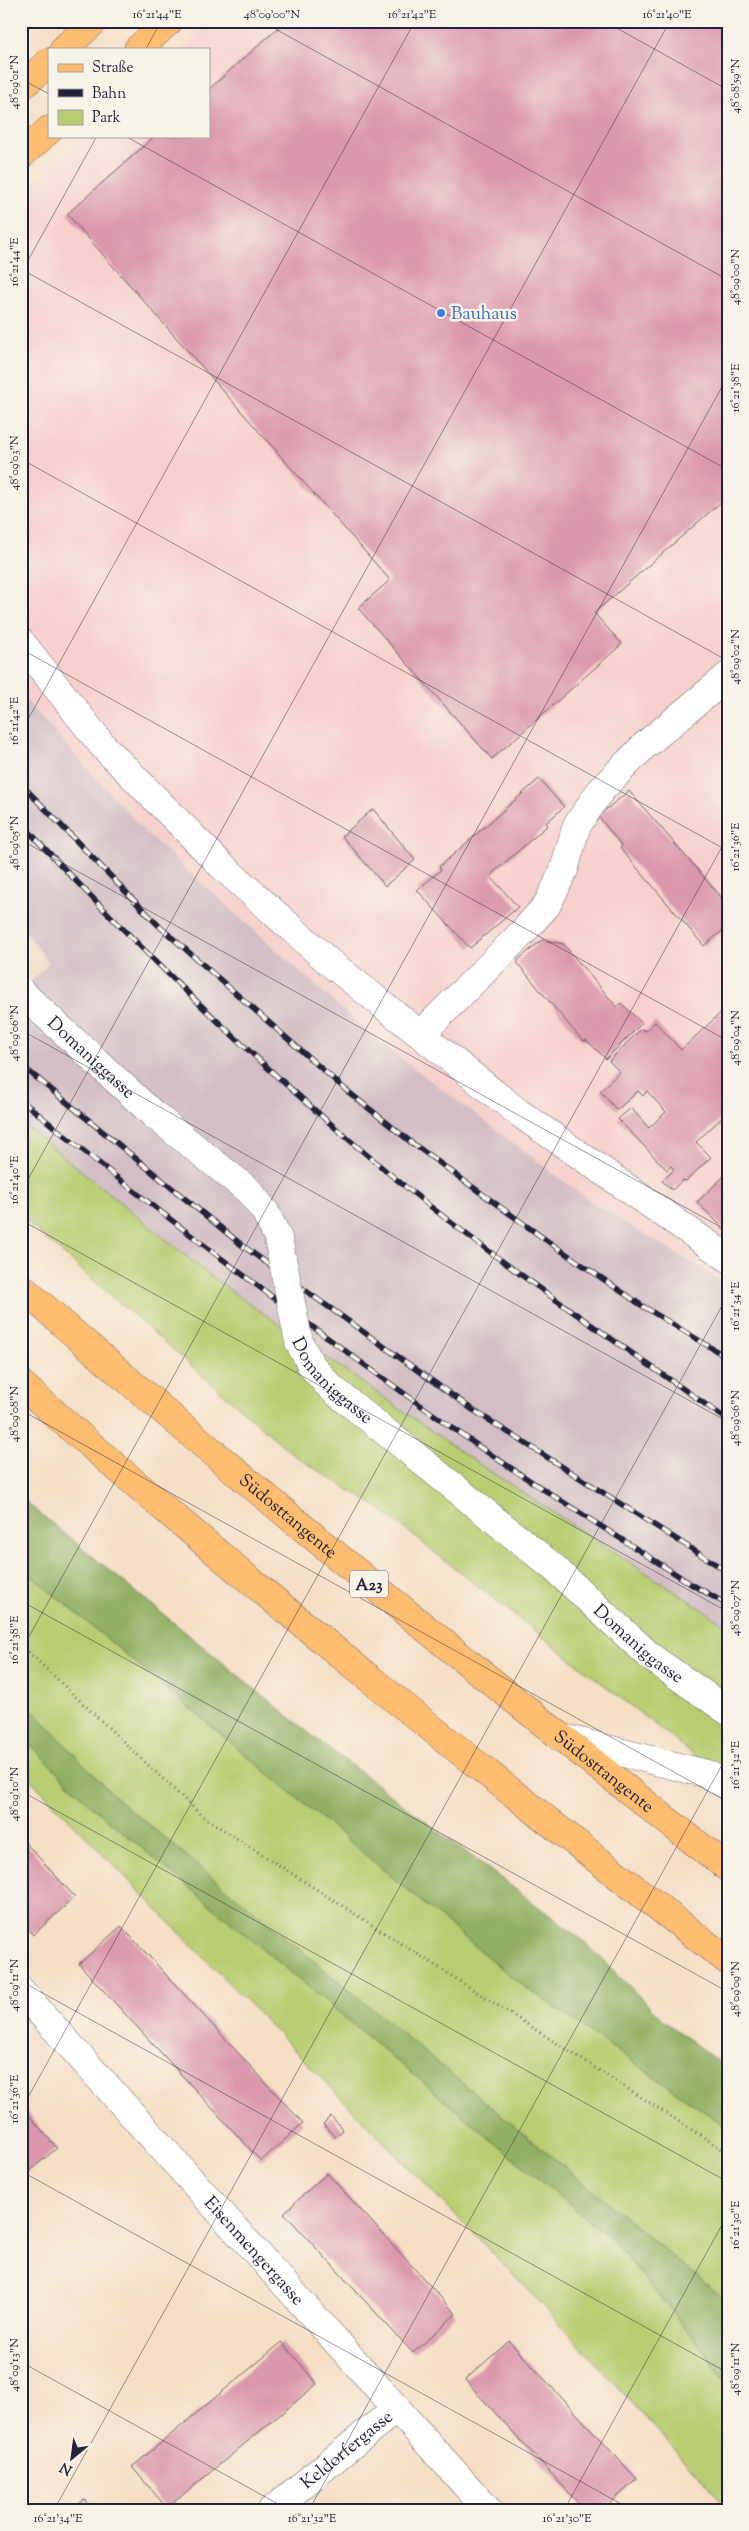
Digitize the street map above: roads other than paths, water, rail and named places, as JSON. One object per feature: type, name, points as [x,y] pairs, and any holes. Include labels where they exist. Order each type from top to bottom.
[{"type":"main road","points":[[65,48],[94,21]]},
{"type":"main road","points":[[139,48],[169,21]]},
{"type":"main road","points":[[21,87],[48,63]]},
{"type":"main road","points":[[21,155],[48,131]]},
{"type":"main road","name":"Südosttangente","points":[[21,1287],[168,1416],[374,1588],[559,1737],[728,1868]]},
{"type":"main road","points":[[21,1384],[123,1474],[323,1641],[528,1807],[728,1961]]},
{"type":"street","points":[[21,642],[103,746],[222,865],[329,962],[519,1113],[728,1258]]},
{"type":"street","points":[[421,1034],[521,934],[547,905],[564,870],[577,825],[601,790],[644,746],[728,676]]},
{"type":"street","name":"Domaniggasse","points":[[21,992],[154,1114],[249,1191],[266,1212],[278,1238],[298,1342],[311,1366],[330,1387],[553,1567],[652,1658],[728,1711]]},
{"type":"street","points":[[559,1737],[708,1774],[728,1786]]},
{"type":"street","name":"Eisenmengergasse","points":[[27,2007],[488,2510]]},
{"type":"street","name":"Keldorfergasse","points":[[272,2510],[396,2408]]},
{"type":"railway","points":[[21,784],[159,926],[346,1090],[412,1143],[546,1240],[641,1305],[728,1358]]},
{"type":"railway","points":[[21,823],[108,914],[243,1046],[385,1170],[468,1236],[728,1420]]},
{"type":"railway","points":[[21,1065],[243,1246],[473,1410],[728,1572]]},
{"type":"railway","points":[[21,1100],[183,1229],[293,1313],[405,1394],[518,1473],[691,1584],[728,1605]]},
{"type":"place","name":"Bauhaus","points":[[441,313]]}]
